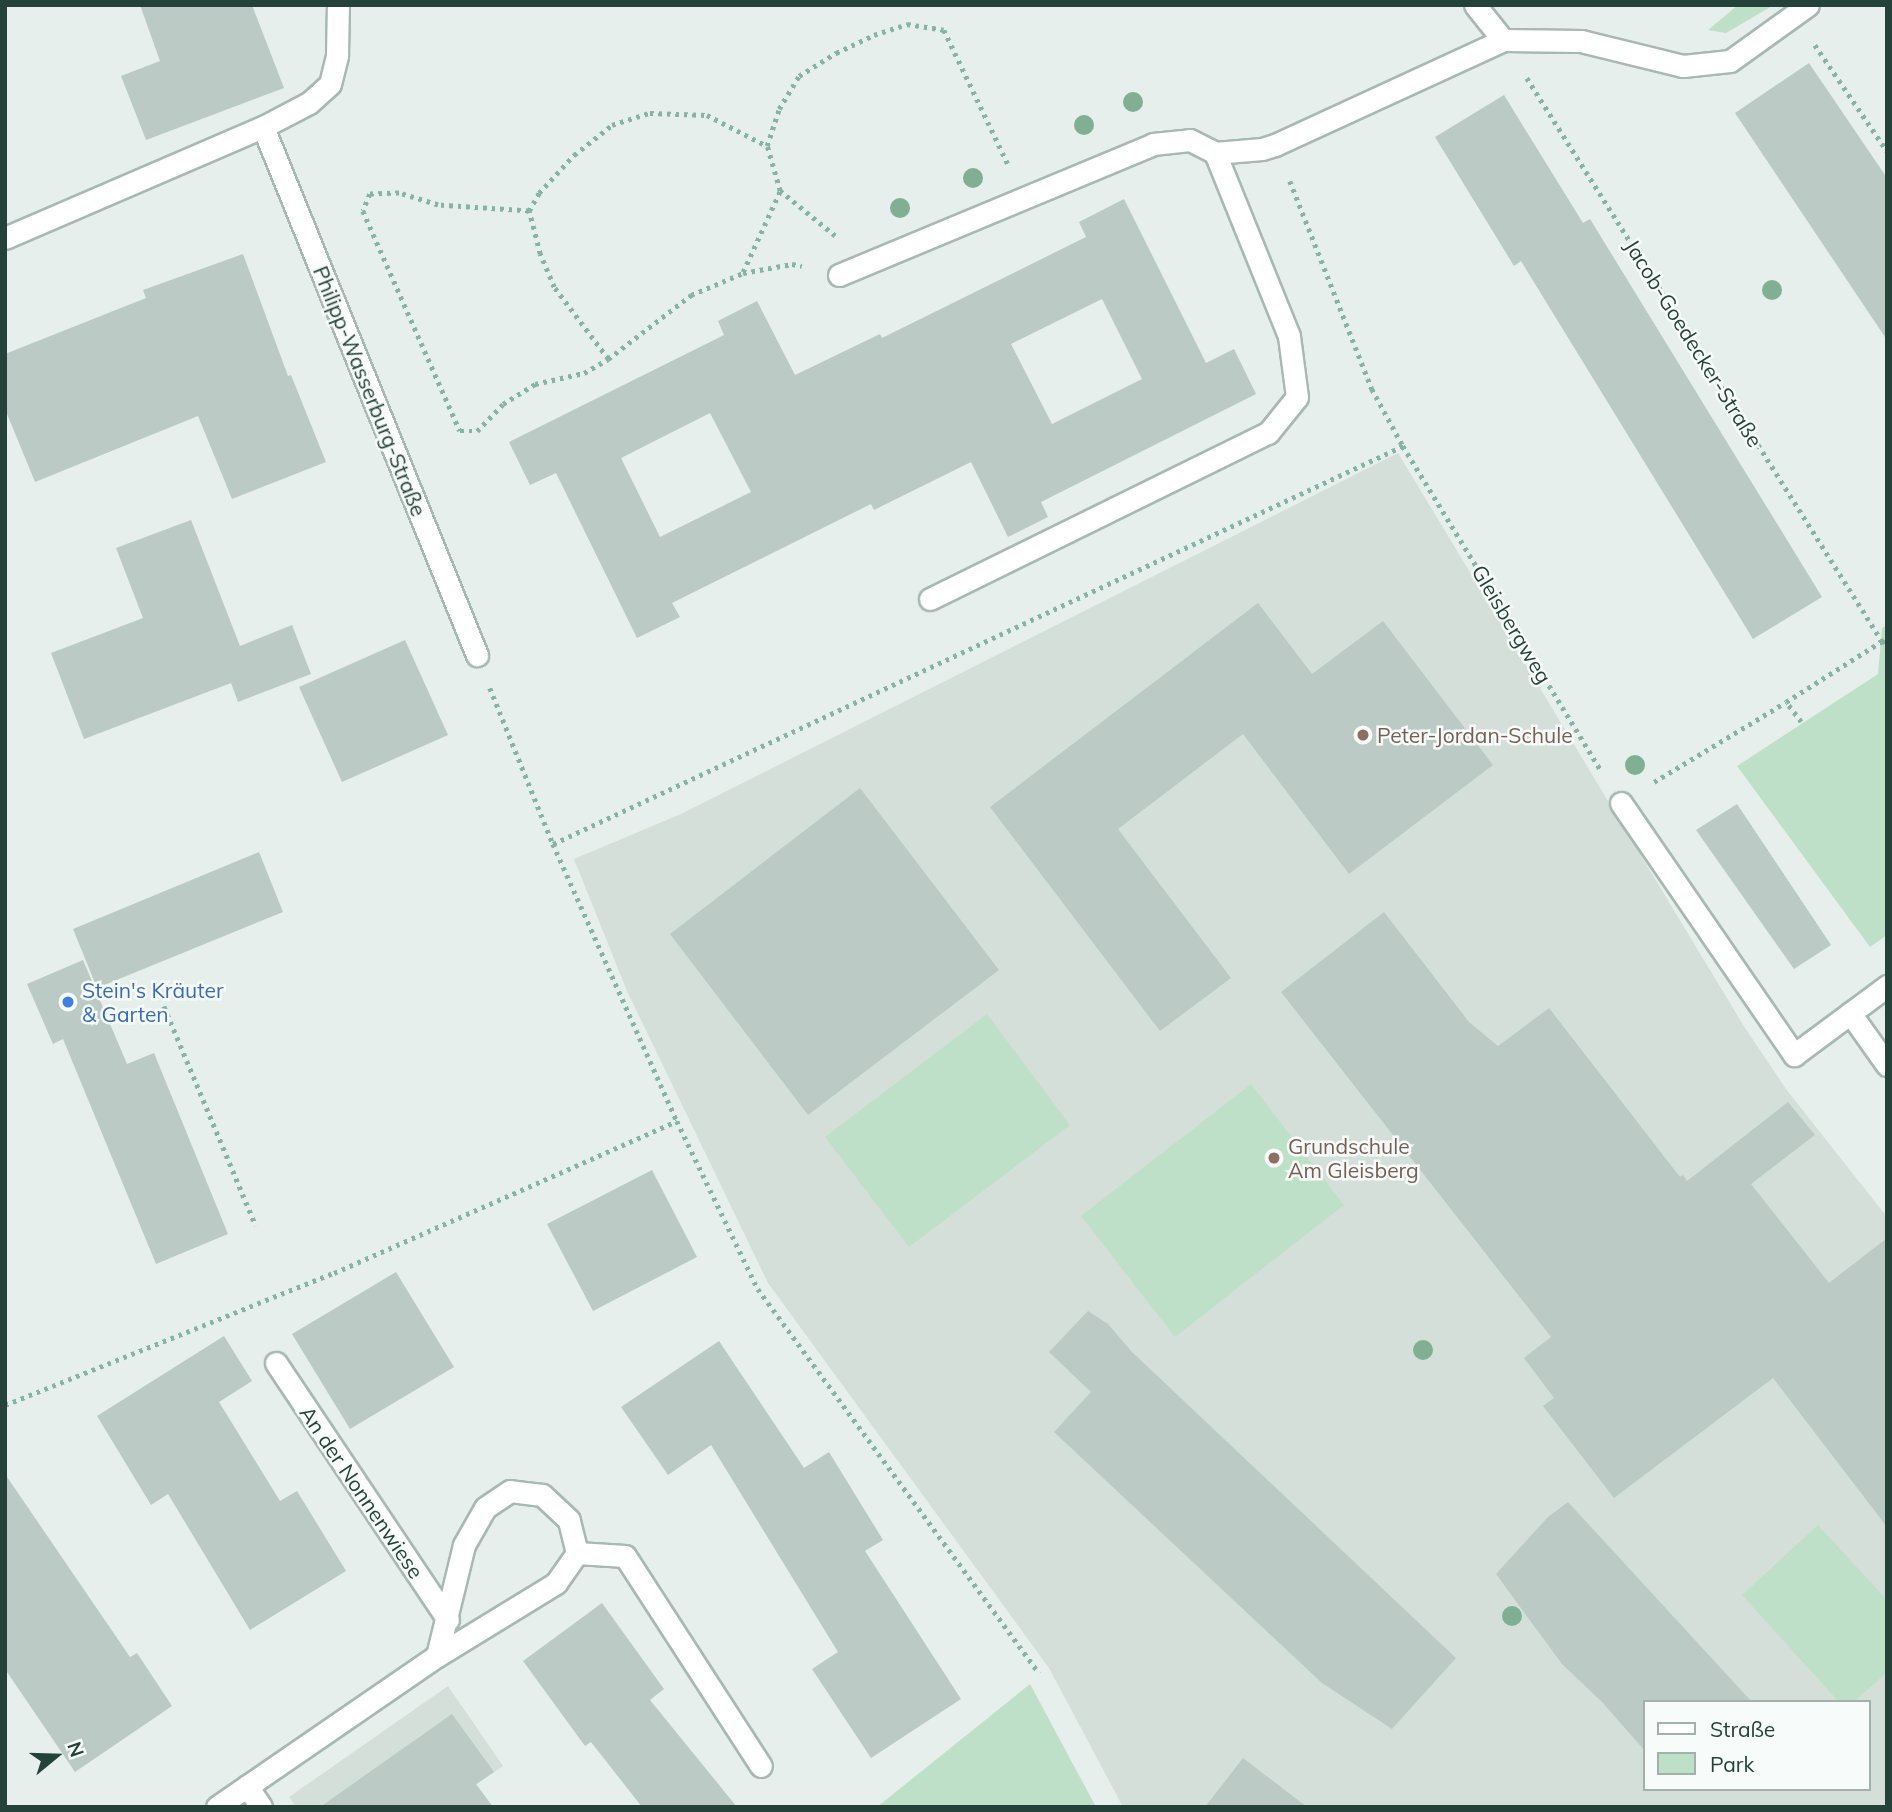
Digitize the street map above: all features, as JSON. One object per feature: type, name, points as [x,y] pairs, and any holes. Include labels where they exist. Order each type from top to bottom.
[{"type":"street","points":[[5,238],[263,127],[309,103],[330,84],[337,55],[338,5]]},
{"type":"street","points":[[1475,5],[1503,40]]},
{"type":"street","points":[[839,275],[1153,144],[1190,140],[1215,153],[1262,149],[1275,145],[1503,40],[1581,41],[1683,66],[1730,61],[1801,10]]},
{"type":"street","name":"Philipp-Wasserburg-Straße","points":[[263,127],[477,655]]},
{"type":"street","points":[[930,599],[1268,433],[1297,397],[1289,335],[1215,153]]},
{"type":"street","points":[[1621,803],[1794,1055],[1887,986]]},
{"type":"street","points":[[1850,1013],[1887,1065]]},
{"type":"street","name":"An der Nonnenwiese","points":[[275,1363],[448,1620]]},
{"type":"street","name":"An der Nonnenwiese","points":[[437,1656],[448,1620],[464,1545],[485,1508],[510,1491],[542,1495],[569,1520],[578,1553]]},
{"type":"street","points":[[217,1807],[437,1656],[556,1583],[578,1553],[625,1556],[761,1766]]},
{"type":"street","points":[[247,1786],[261,1807]]},
{"type":"path","points":[[1801,10],[1887,151]]},
{"type":"path","points":[[868,264],[780,191],[767,146],[779,110],[800,76],[836,52],[907,24],[944,30],[1023,197]]},
{"type":"path","name":"Jacob-Goedecker-Straße","points":[[1503,40],[1884,642]]},
{"type":"path","points":[[608,359],[597,340],[554,286],[540,254],[529,211],[539,193],[584,148],[612,125],[650,113],[707,115],[767,146]]},
{"type":"path","name":"Gleisbergweg","points":[[1288,176],[1373,390],[1403,446],[1621,803]]},
{"type":"path","points":[[743,273],[780,191]]},
{"type":"path","points":[[529,211],[438,205],[399,193],[370,194],[363,211],[460,431],[477,431],[503,404],[535,384],[584,373],[608,359],[691,295],[743,273],[792,264],[839,275]]},
{"type":"path","points":[[553,844],[1403,446]]},
{"type":"path","points":[[1621,803],[1884,642]]},
{"type":"path","points":[[477,655],[553,844],[677,1121],[758,1289],[1039,1673]]},
{"type":"path","points":[[1786,702],[1801,722]]},
{"type":"path","points":[[164,1006],[256,1226]]},
{"type":"path","points":[[5,1405],[334,1273],[677,1121]]},
{"type":"shaded area","name":"Grundschule Am Gleisberg","points":[[1398,453],[1745,1028],[1786,1089],[1887,1217],[1887,1807],[1123,1807],[1049,1668],[768,1283],[627,991],[574,859],[681,814]]},
{"type":"shaded area","points":[[448,1686],[503,1766],[444,1807],[296,1807],[289,1797]]},
{"type":"green space","points":[[1738,5],[1774,5],[1726,33],[1708,30]]},
{"type":"green space","points":[[1887,625],[1887,935],[1870,947],[1737,766],[1878,674],[1882,628]]},
{"type":"green space","points":[[987,1014],[1070,1125],[909,1247],[825,1137]]},
{"type":"green space","points":[[1251,1084],[1344,1205],[1175,1337],[1081,1216]]},
{"type":"green space","points":[[1818,1525],[1887,1600],[1887,1672],[1856,1700],[1837,1700],[1742,1595]]},
{"type":"green space","points":[[1030,1684],[1096,1807],[877,1807]]},
{"type":"building","points":[[140,5],[252,5],[284,88],[146,140],[121,76],[160,61]]},
{"type":"building","points":[[1809,63],[1887,178],[1887,340],[1735,113]]},
{"type":"building","points":[[1504,95],[1583,223],[1590,219],[1822,597],[1753,639],[1521,261],[1514,266],[1435,137]]},
{"type":"building","points":[[1124,199],[1206,363],[1234,349],[1256,394],[1041,502],[1048,517],[1008,537],[971,462],[874,510],[871,504],[672,603],[680,617],[637,638],[556,473],[530,485],[509,442],[724,335],[718,321],[757,301],[795,375],[880,334],[882,338],[1086,237],[1079,222]],"holes":[[[1102,299],[1142,379],[1052,424],[1011,344]],[[710,413],[751,492],[660,537],[621,458]]]},
{"type":"building","points":[[243,254],[288,376],[291,375],[326,462],[232,499],[198,416],[35,482],[5,409],[5,354],[146,298],[143,290]]},
{"type":"building","points":[[191,520],[240,646],[292,625],[311,674],[238,702],[231,683],[84,739],[51,653],[143,618],[116,548]]},
{"type":"building","points":[[1258,603],[1312,674],[1383,621],[1493,765],[1349,874],[1243,734],[1118,829],[1231,978],[1160,1031],[990,807]]},
{"type":"building","points":[[405,640],[448,735],[342,782],[299,687]]},
{"type":"building","points":[[860,788],[999,970],[808,1115],[670,934]]},
{"type":"building","points":[[1737,804],[1831,945],[1794,969],[1696,830]]},
{"type":"building","points":[[259,852],[283,912],[97,988],[73,929]]},
{"type":"building","points":[[1384,912],[1469,1022],[1498,1046],[1549,1008],[1680,1177],[1683,1175],[1687,1181],[1788,1102],[1815,1135],[1751,1184],[1829,1283],[1887,1238],[1887,1527],[1773,1378],[1614,1498],[1543,1406],[1554,1398],[1524,1358],[1551,1337],[1281,992]]},
{"type":"building","points":[[83,960],[127,1064],[154,1053],[228,1234],[156,1264],[63,1039],[53,1044],[27,984]]},
{"type":"building","points":[[652,1170],[697,1257],[593,1311],[547,1224]]},
{"type":"building","points":[[396,1272],[454,1367],[350,1429],[292,1334]]},
{"type":"building","points":[[1088,1311],[1108,1324],[1131,1351],[1456,1658],[1392,1729],[1322,1683],[1054,1432],[1091,1392],[1049,1352]]},
{"type":"building","points":[[224,1336],[252,1381],[219,1402],[280,1501],[297,1491],[346,1571],[250,1630],[168,1494],[151,1505],[97,1416]]},
{"type":"building","points":[[719,1341],[804,1468],[829,1452],[883,1540],[865,1551],[961,1699],[871,1758],[812,1669],[838,1652],[711,1445],[668,1475],[621,1407]]},
{"type":"building","points":[[5,1474],[130,1657],[137,1653],[172,1706],[75,1772],[5,1669]]},
{"type":"building","points":[[1568,1502],[1750,1700],[1644,1700],[1644,1750],[1602,1702],[1562,1664],[1496,1574],[1548,1517]]},
{"type":"building","points":[[602,1603],[664,1689],[650,1700],[737,1807],[642,1807],[591,1742],[585,1746],[523,1661]]},
{"type":"building","points":[[452,1714],[494,1772],[476,1784],[493,1807],[320,1807]]},
{"type":"building","points":[[1243,1758],[1307,1807],[1205,1807]]},
{"type":"place","name":"Peter-Jordan-Schule","points":[[1363,735]]},
{"type":"place","name":"Stein's Kräuter & Garten","points":[[68,1002]]},
{"type":"place","name":"Grundschule Am Gleisberg","points":[[1274,1158]]}]
